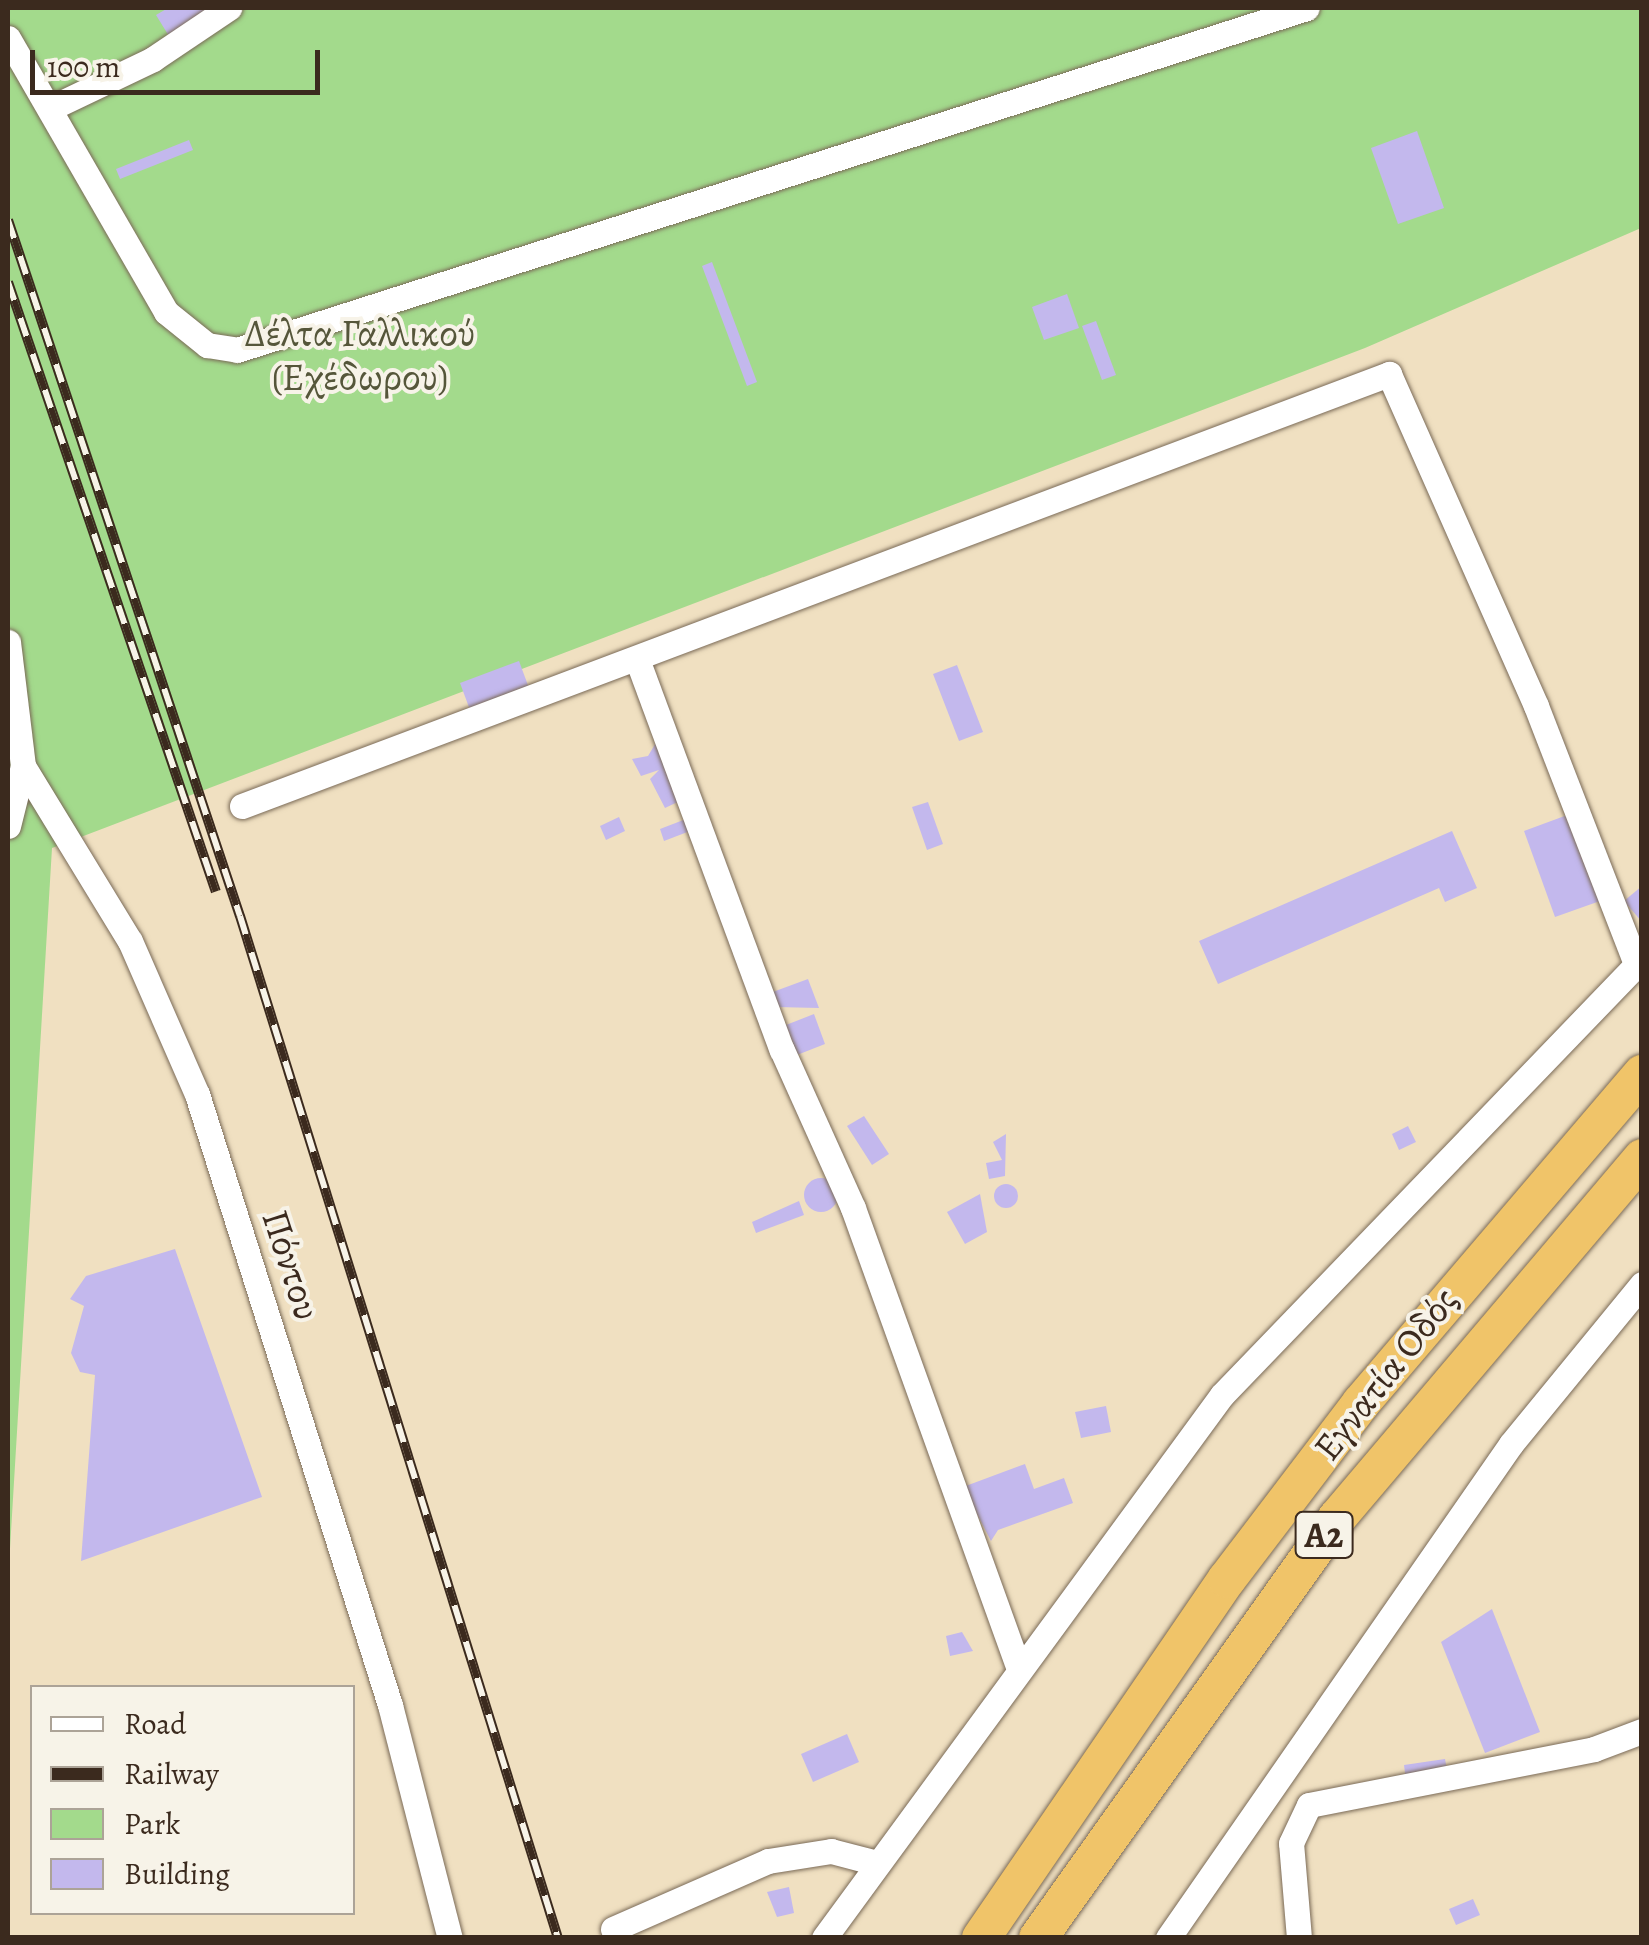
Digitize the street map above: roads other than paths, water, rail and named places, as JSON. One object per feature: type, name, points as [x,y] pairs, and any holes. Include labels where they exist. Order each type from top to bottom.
[{"type":"highway","name":"Εγνατία Οδός","points":[[982,1938],[1350,1418],[1642,1074]]},
{"type":"highway","name":"Εγνατία Οδός","points":[[1038,1938],[1337,1518],[1642,1158]]},
{"type":"street","points":[[54,106],[153,59],[229,8]]},
{"type":"street","points":[[8,38],[54,106],[166,312],[207,345],[256,348],[1307,8]]},
{"type":"street","points":[[242,806],[1389,374],[1536,706],[1639,961],[1222,1395],[1018,1666],[824,1938]]},
{"type":"street","name":"Πόντου","points":[[8,642],[23,766],[130,941],[198,1094],[390,1704],[450,1938]]},
{"type":"street","points":[[638,660],[782,1050],[853,1208],[1018,1666]]},
{"type":"street","points":[[8,826],[23,766]]},
{"type":"street","points":[[1168,1938],[1265,1787],[1511,1444],[1642,1284]]},
{"type":"street","points":[[1301,1813],[1363,1790],[1594,1749],[1642,1731]]},
{"type":"street","points":[[1265,1787],[1301,1813]]},
{"type":"street","points":[[1299,1938],[1291,1844],[1301,1813]]},
{"type":"street","points":[[613,1928],[768,1861],[832,1850],[877,1863]]},
{"type":"railway","points":[[8,220],[240,916],[558,1938]]},
{"type":"railway","points":[[8,282],[216,892]]},
{"type":"park label","name":"Δέλτα Γαλλικού (Εχέδωρου)","points":[[360,356]]}]
